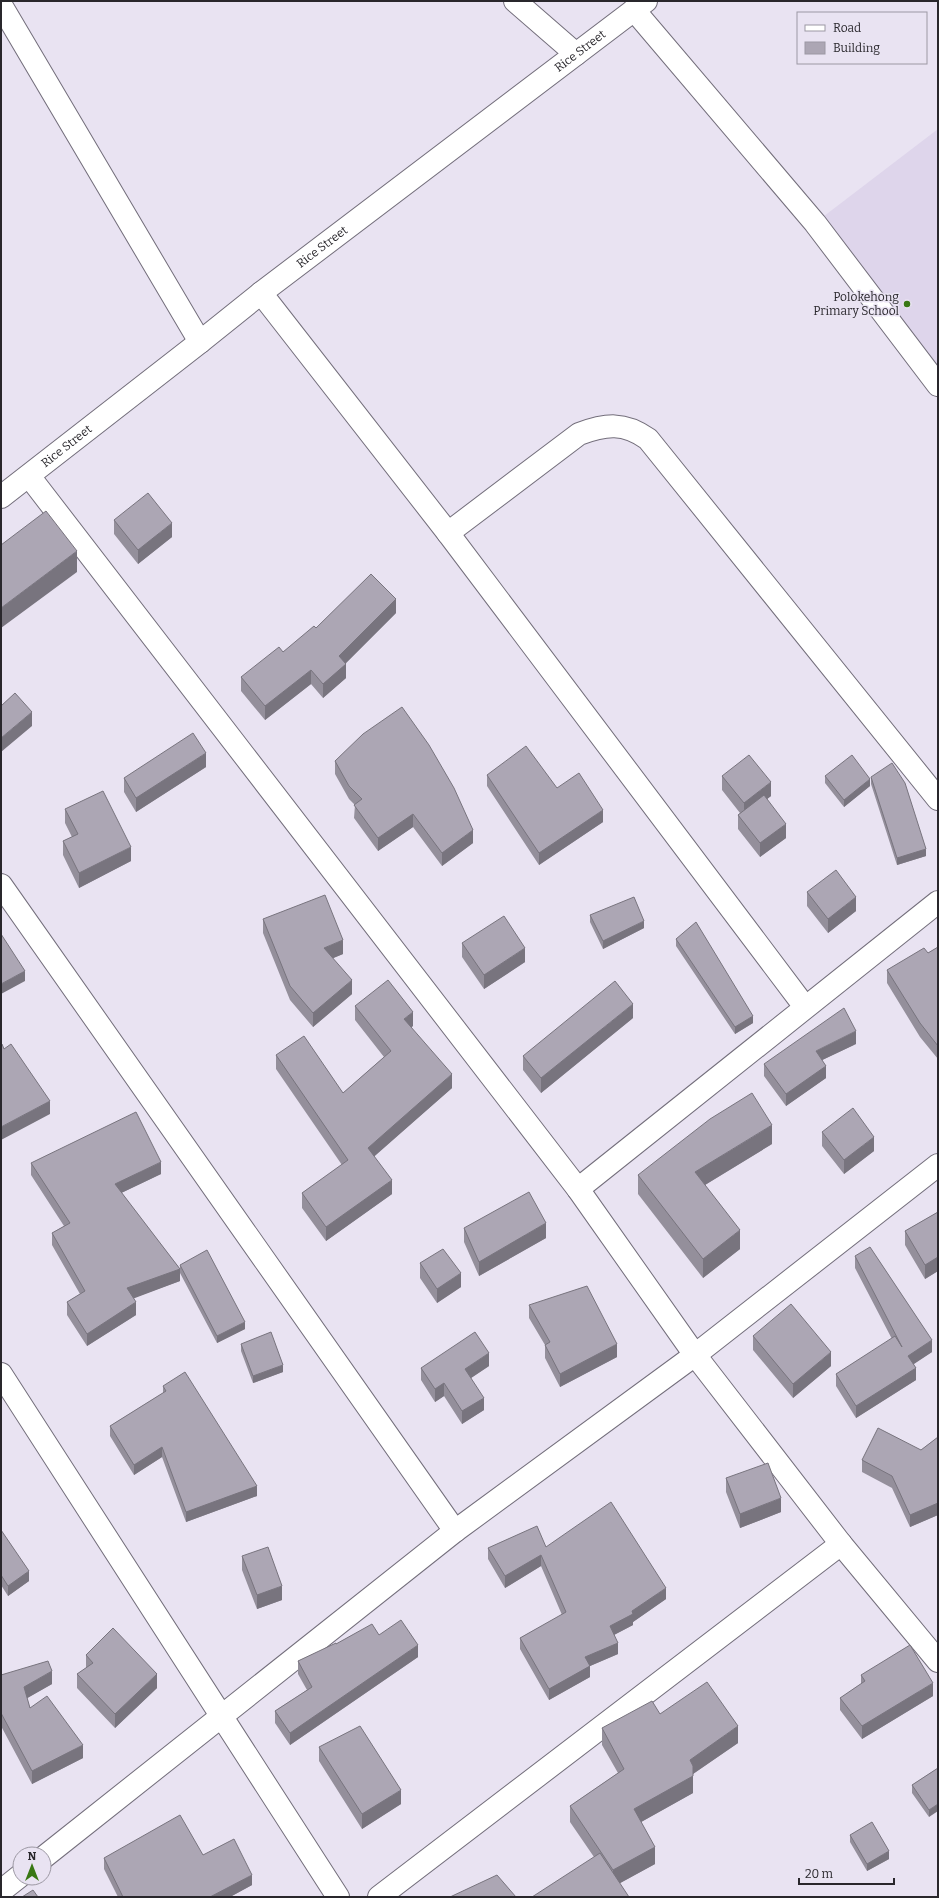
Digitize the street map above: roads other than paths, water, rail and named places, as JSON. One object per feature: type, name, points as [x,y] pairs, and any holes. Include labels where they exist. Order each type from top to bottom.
[{"type":"street","points":[[515,1],[576,54]]},
{"type":"street","points":[[1,5],[200,342]]},
{"type":"street","points":[[640,5],[815,223],[938,385]]},
{"type":"street","name":"Rice Street","points":[[1,497],[261,293],[640,5]]},
{"type":"street","points":[[261,293],[448,533],[805,1007]]},
{"type":"street","points":[[448,533],[579,434],[597,427],[617,425],[637,431],[648,439],[938,799]]},
{"type":"street","points":[[29,476],[578,1188],[695,1355],[841,1544],[938,1661]]},
{"type":"street","points":[[1,885],[455,1531]]},
{"type":"street","points":[[578,1188],[938,902]]},
{"type":"street","points":[[52,1851],[455,1531],[695,1355],[936,1171]]},
{"type":"street","points":[[1,1374],[223,1716],[338,1897]]},
{"type":"street","points":[[379,1897],[841,1544]]},
{"type":"street","points":[[1,1891],[12,1882]]},
{"type":"place","name":"Polokehong Primary School","points":[[907,304]]}]
